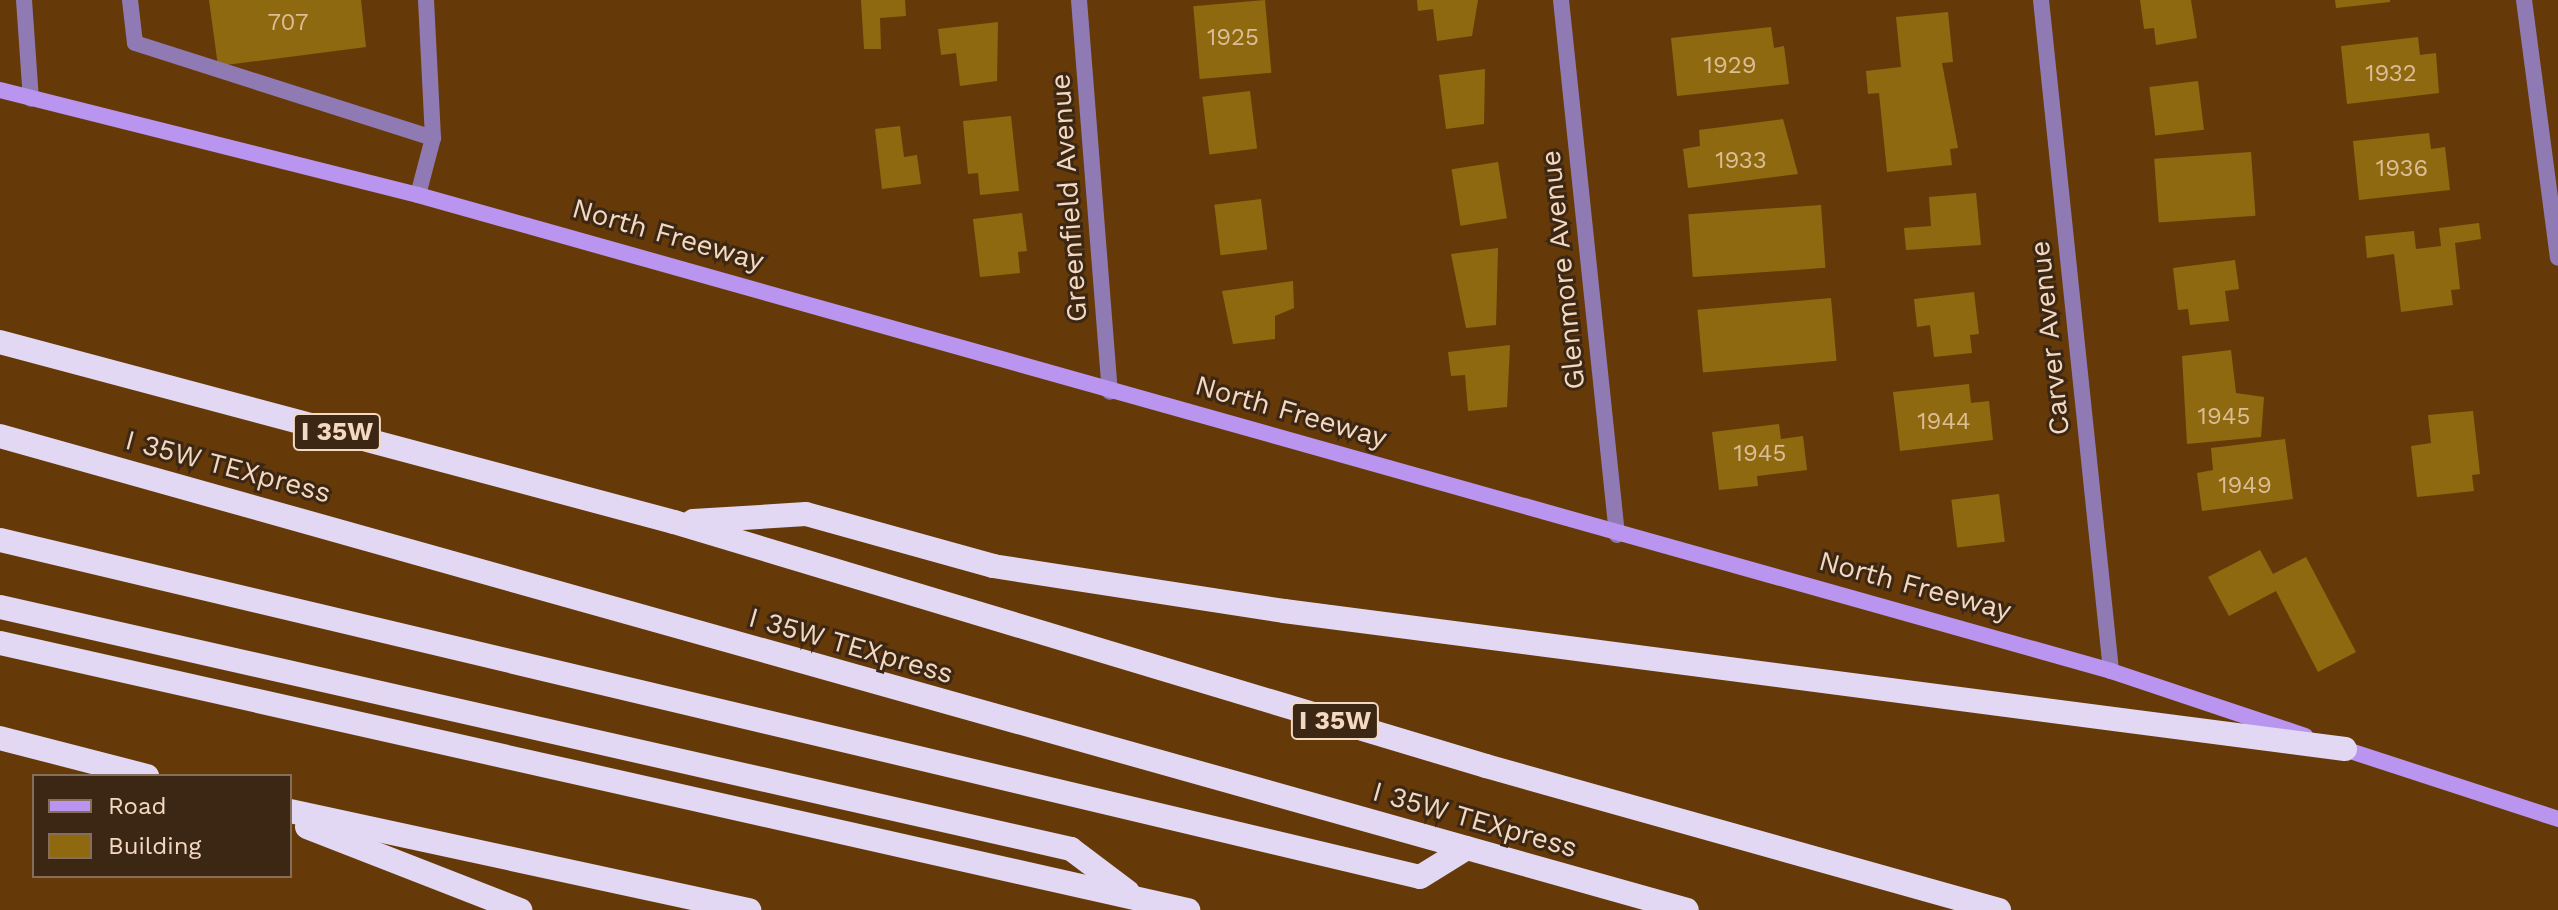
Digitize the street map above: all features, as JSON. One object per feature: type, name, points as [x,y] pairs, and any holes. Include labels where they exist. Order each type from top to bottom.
[{"type":"highway","name":"I 35W","points":[[0,342],[674,522],[1486,766],[1999,910]]},
{"type":"highway","name":"I 35W TEXpress","points":[[0,436],[1687,910]]},
{"type":"highway","points":[[674,522],[806,514],[993,566],[1284,611],[2345,749]]},
{"type":"highway","points":[[0,540],[1420,877],[1467,848]]},
{"type":"highway","points":[[0,607],[1071,849],[1137,898]]},
{"type":"highway","points":[[0,643],[1188,910]]},
{"type":"highway","points":[[0,738],[139,774]]},
{"type":"highway","points":[[292,811],[749,910]]},
{"type":"highway","points":[[292,821],[520,910]]},
{"type":"main road","name":"North Freeway","points":[[0,90],[418,195],[1617,535],[2111,671],[2558,819]]},
{"type":"street","points":[[24,0],[31,99]]},
{"type":"street","points":[[130,0],[135,43],[433,138]]},
{"type":"street","points":[[418,195],[433,138],[426,0]]},
{"type":"street","name":"Greenfield Avenue","points":[[1079,0],[1110,392]]},
{"type":"street","name":"Glenmore Avenue","points":[[1561,0],[1617,535]]},
{"type":"street","name":"Carver Avenue","points":[[2041,0],[2111,671]]},
{"type":"street","points":[[2524,0],[2558,258]]},
{"type":"building","points":[[209,0],[361,0],[366,47],[218,66]]},
{"type":"building","points":[[861,0],[905,0],[906,16],[880,18],[881,49],[864,49]]},
{"type":"building","points":[[1265,0],[1271,73],[1200,79],[1193,6]]},
{"type":"building","points":[[1417,0],[1478,0],[1472,36],[1437,41],[1433,9],[1418,11]]},
{"type":"building","points":[[2140,0],[2191,0],[2197,38],[2156,45],[2154,28],[2144,29]]},
{"type":"building","points":[[2335,0],[2390,0],[2390,2],[2336,8]]},
{"type":"building","points":[[1948,12],[1953,62],[1942,63],[1958,148],[1950,149],[1952,165],[1887,172],[1879,93],[1868,94],[1866,71],[1901,67],[1896,17]]},
{"type":"building","points":[[998,22],[997,81],[960,86],[956,53],[941,55],[938,29]]},
{"type":"building","points":[[1771,27],[1774,48],[1784,46],[1789,84],[1677,96],[1671,38]]},
{"type":"building","points":[[2418,37],[2420,55],[2436,53],[2439,93],[2347,104],[2341,46]]},
{"type":"building","points":[[1485,69],[1484,124],[1446,129],[1439,75]]},
{"type":"building","points":[[2198,81],[2204,130],[2155,136],[2149,87]]},
{"type":"building","points":[[1250,91],[1257,149],[1209,154],[1202,97]]},
{"type":"building","points":[[1011,116],[1019,191],[980,195],[978,173],[968,174],[963,121]]},
{"type":"building","points":[[1783,119],[1798,174],[1688,188],[1683,149],[1700,146],[1699,130]]},
{"type":"building","points":[[900,126],[904,157],[917,155],[921,184],[882,189],[875,129]]},
{"type":"building","points":[[2429,133],[2431,149],[2445,147],[2450,190],[2359,200],[2353,141]]},
{"type":"building","points":[[2251,152],[2255,216],[2159,223],[2154,159]]},
{"type":"building","points":[[1498,162],[1507,218],[1460,226],[1452,169]]},
{"type":"building","points":[[1976,193],[1981,245],[1906,250],[1904,228],[1931,226],[1929,197]]},
{"type":"building","points":[[1261,199],[1267,250],[1221,255],[1214,205]]},
{"type":"building","points":[[1821,205],[1825,268],[1693,277],[1688,214]]},
{"type":"building","points":[[1022,213],[1027,251],[1018,252],[1020,273],[980,277],[973,219]]},
{"type":"building","points":[[2479,223],[2481,239],[2455,243],[2460,289],[2451,290],[2453,305],[2401,312],[2394,254],[2367,258],[2365,236],[2414,231],[2416,249],[2441,246],[2439,228]]},
{"type":"building","points":[[1498,248],[1496,325],[1466,328],[1451,254]]},
{"type":"building","points":[[2235,260],[2239,289],[2225,291],[2229,321],[2190,325],[2188,309],[2178,310],[2173,268]]},
{"type":"building","points":[[1293,281],[1294,308],[1275,316],[1275,339],[1233,344],[1222,291]]},
{"type":"building","points":[[1974,292],[1979,334],[1970,335],[1972,353],[1934,357],[1930,325],[1917,327],[1914,299]]},
{"type":"building","points":[[1831,298],[1836,361],[1703,372],[1698,310]]},
{"type":"building","points":[[1510,345],[1507,407],[1468,411],[1465,375],[1451,376],[1448,352]]},
{"type":"building","points":[[2231,350],[2236,393],[2264,397],[2261,437],[2187,444],[2182,356]]},
{"type":"building","points":[[1969,384],[1971,403],[1989,401],[1993,440],[1900,451],[1893,392]]},
{"type":"building","points":[[2473,411],[2480,474],[2472,475],[2474,491],[2417,497],[2411,446],[2431,443],[2428,415]]},
{"type":"building","points":[[1779,424],[1781,439],[1803,436],[1807,470],[1757,476],[1758,486],[1719,490],[1712,432]]},
{"type":"building","points":[[2285,439],[2293,499],[2202,511],[2197,473],[2213,470],[2211,448]]},
{"type":"building","points":[[1999,494],[2005,542],[1957,547],[1951,500]]},
{"type":"building","points":[[2260,550],[2273,574],[2306,557],[2356,652],[2318,672],[2276,591],[2229,616],[2208,577]]}]
